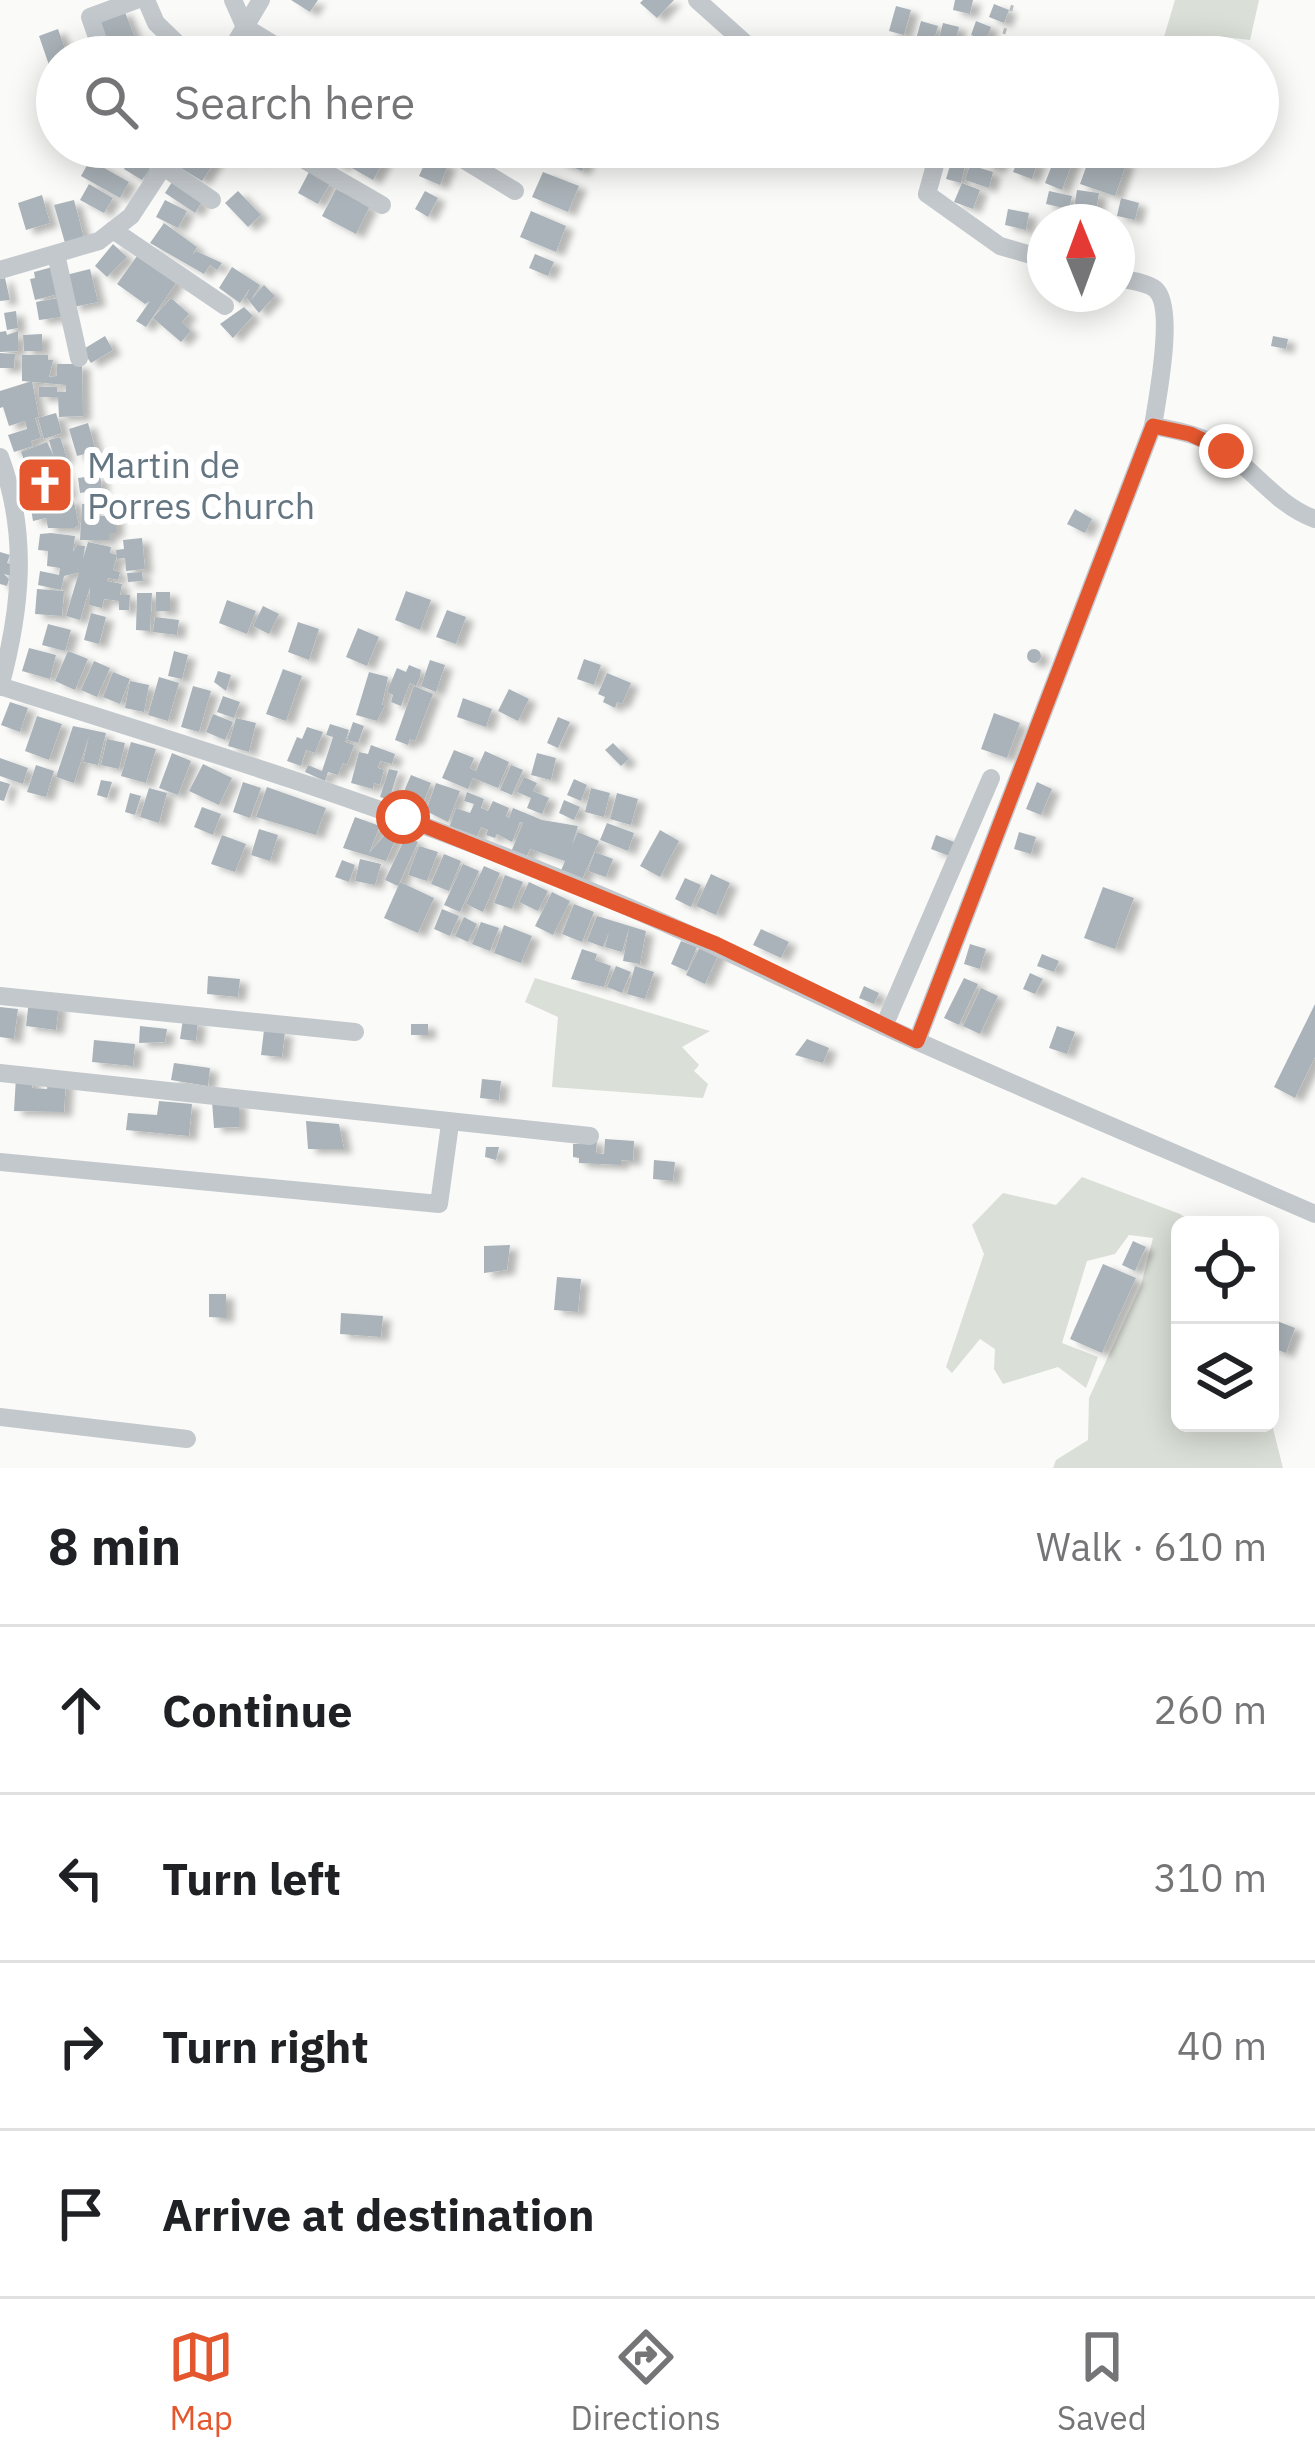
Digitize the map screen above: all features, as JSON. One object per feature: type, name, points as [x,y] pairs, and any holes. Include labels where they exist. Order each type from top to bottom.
[{"type":"street","points":[[97,36],[90,17],[136,0]]},
{"type":"street","points":[[146,0],[156,23],[169,36]]},
{"type":"street","points":[[233,0],[245,27],[260,36]]},
{"type":"street","points":[[240,36],[261,0]]},
{"type":"street","points":[[697,0],[737,36]]},
{"type":"street","points":[[0,270],[99,241],[131,216],[165,168],[212,200]]},
{"type":"street","points":[[318,168],[382,205]]},
{"type":"street","points":[[477,168],[515,191]]},
{"type":"street","points":[[934,168],[927,194],[1000,246],[1027,254]]},
{"type":"street","points":[[113,230],[225,306]]},
{"type":"street","points":[[56,254],[79,358]]},
{"type":"street","points":[[917,1041],[1153,426],[1163,356],[1162,299],[1151,286],[1135,282]]},
{"type":"street","points":[[1153,426],[1207,440],[1226,451],[1283,504],[1315,519]]},
{"type":"street","points":[[0,457],[10,482],[22,574],[15,630],[0,687],[222,755],[423,824],[716,944],[917,1041],[1315,1214]]},
{"type":"street","points":[[884,1026],[992,778]]},
{"type":"street","points":[[0,996],[355,1032]]},
{"type":"street","points":[[0,1073],[590,1136]]},
{"type":"street","points":[[0,1162],[439,1204],[450,1124]]},
{"type":"street","points":[[0,1417],[187,1439]]},
{"type":"path","points":[[1004,36],[1015,0]]},
{"type":"shaded area","points":[[1175,0],[1259,0],[1251,36],[1164,36]]},
{"type":"shaded area","points":[[535,978],[710,1031],[682,1047],[699,1065],[694,1071],[708,1084],[703,1098],[552,1087],[558,1017],[525,1002]]},
{"type":"shaded area","points":[[1082,1177],[1183,1216],[1171,1216],[1171,1432],[1274,1432],[1283,1468],[1053,1468],[1056,1460],[1088,1440],[1089,1398],[1141,1285],[1153,1238],[1129,1235],[1115,1254],[1087,1261],[1062,1343],[1098,1357],[1086,1388],[1058,1367],[1003,1384],[994,1369],[995,1349],[980,1339],[952,1373],[946,1367],[984,1254],[972,1225],[1003,1193],[1056,1205]]},
{"type":"building","points":[[291,0],[318,0],[310,12]]},
{"type":"building","points":[[674,0],[657,18],[640,3]]},
{"type":"building","points":[[955,0],[973,0],[970,14],[953,10]]},
{"type":"building","points":[[994,4],[1009,10],[1004,23],[989,17]]},
{"type":"building","points":[[896,6],[911,10],[904,35],[889,31]]},
{"type":"building","points":[[124,10],[135,36],[105,36],[99,20]]},
{"type":"building","points":[[921,21],[938,26],[935,36],[917,36]]},
{"type":"building","points":[[976,21],[991,27],[988,36],[971,35]]},
{"type":"building","points":[[943,23],[959,27],[957,36],[940,36]]},
{"type":"building","points":[[86,168],[104,168],[129,182],[120,198],[81,176]]},
{"type":"building","points":[[125,168],[150,168],[142,180]]},
{"type":"building","points":[[181,168],[211,168],[202,181]]},
{"type":"building","points":[[352,168],[380,168],[373,180]]},
{"type":"building","points":[[423,168],[447,168],[440,185],[419,176]]},
{"type":"building","points":[[949,168],[965,168],[961,183],[946,179]]},
{"type":"building","points":[[969,168],[993,172],[989,188],[965,180]]},
{"type":"building","points":[[1015,168],[1036,168],[1032,179],[1013,172]]},
{"type":"building","points":[[1051,168],[1070,168],[1062,190],[1045,183]]},
{"type":"building","points":[[1086,168],[1125,168],[1115,196],[1080,184]]},
{"type":"building","points":[[310,170],[331,182],[318,204],[298,193]]},
{"type":"building","points":[[543,172],[579,186],[568,212],[532,197]]},
{"type":"building","points":[[172,182],[202,202],[195,213],[165,193]]},
{"type":"building","points":[[962,183],[980,190],[973,209],[954,202]]},
{"type":"building","points":[[89,184],[113,198],[104,213],[80,200]]},
{"type":"building","points":[[336,189],[370,206],[356,234],[322,216]]},
{"type":"building","points":[[1077,190],[1099,193],[1097,204],[1075,204]]},
{"type":"building","points":[[238,191],[261,215],[248,227],[225,203]]},
{"type":"building","points":[[425,191],[438,198],[428,217],[415,209]]},
{"type":"building","points":[[1049,191],[1072,196],[1070,204],[1046,204]]},
{"type":"building","points":[[42,195],[50,223],[26,230],[18,203]]},
{"type":"building","points":[[1121,198],[1139,203],[1135,220],[1135,204],[1120,204]]},
{"type":"building","points":[[74,200],[84,238],[65,243],[54,205]]},
{"type":"building","points":[[165,200],[187,211],[178,228],[156,217]]},
{"type":"building","points":[[1008,209],[1027,213],[1026,230],[1005,225]]},
{"type":"building","points":[[531,211],[566,226],[556,252],[520,237]]},
{"type":"building","points":[[164,223],[197,247],[192,255],[196,251],[222,263],[217,270],[210,265],[204,274],[150,243]]},
{"type":"building","points":[[113,244],[127,257],[107,277],[95,266]]},
{"type":"building","points":[[535,254],[554,262],[548,276],[529,268]]},
{"type":"building","points":[[137,256],[178,280],[146,327],[136,321],[150,301],[145,304],[117,284]]},
{"type":"building","points":[[56,266],[62,293],[35,300],[30,279],[35,278],[34,272]]},
{"type":"building","points":[[232,267],[260,285],[251,300],[264,285],[275,296],[259,313],[246,297],[250,288],[240,303],[219,288]]},
{"type":"building","points":[[90,269],[98,302],[73,307],[66,275]]},
{"type":"building","points":[[5,278],[10,300],[0,301],[0,279]]},
{"type":"building","points":[[64,297],[62,317],[39,320],[36,302]]},
{"type":"building","points":[[171,298],[189,314],[182,322],[191,331],[181,342],[153,318]]},
{"type":"building","points":[[244,307],[253,316],[233,338],[220,324]]},
{"type":"building","points":[[16,311],[18,328],[7,330],[4,313]]},
{"type":"building","points":[[18,331],[18,351],[0,352],[0,332],[7,335]]},
{"type":"building","points":[[42,334],[42,351],[24,351],[23,335]]},
{"type":"building","points":[[105,336],[113,350],[91,363],[82,350]]},
{"type":"building","points":[[1273,336],[1288,339],[1286,349],[1271,346]]},
{"type":"building","points":[[0,353],[15,354],[14,368],[0,368]]},
{"type":"building","points":[[22,355],[48,355],[53,360],[49,377],[57,376],[57,364],[82,364],[83,416],[59,417],[58,397],[39,397],[39,387],[66,392],[66,385],[22,381]]},
{"type":"building","points":[[32,381],[41,438],[14,452],[8,435],[27,429],[25,421],[9,426],[0,408],[0,391]]},
{"type":"building","points":[[56,413],[62,433],[44,439],[38,418]]},
{"type":"building","points":[[88,423],[96,451],[77,456],[69,429]]},
{"type":"building","points":[[60,437],[67,458],[29,473],[21,452],[47,442],[54,457],[49,440]]},
{"type":"building","name":"Martin de Porres Church","points":[[62,463],[70,494],[27,505],[19,476],[50,471],[49,467]]},
{"type":"building","points":[[100,475],[102,490],[80,493],[78,478]]},
{"type":"building","points":[[73,498],[79,525],[74,528],[48,528],[46,518],[33,521],[31,509]]},
{"type":"building","points":[[93,503],[93,516],[116,516],[116,533],[109,533],[109,540],[80,540],[82,504]]},
{"type":"building","points":[[1075,509],[1092,519],[1085,533],[1067,524]]},
{"type":"building","points":[[40,534],[75,536],[73,552],[77,545],[85,546],[81,572],[64,576],[61,590],[38,585],[40,571],[59,575],[60,568],[47,566],[48,551],[38,550]]},
{"type":"building","points":[[142,538],[145,569],[126,571],[125,558],[117,559],[116,550],[124,549],[123,540]]},
{"type":"building","points":[[88,542],[111,547],[110,553],[117,555],[113,570],[120,572],[118,580],[107,581],[122,584],[120,595],[130,595],[129,610],[119,610],[119,601],[104,599],[102,608],[89,605],[90,587],[80,620],[66,616]]},
{"type":"building","points":[[0,552],[10,555],[7,563],[15,565],[11,576],[4,574],[9,579],[7,586],[0,584]]},
{"type":"building","points":[[142,572],[143,581],[128,582],[127,573]]},
{"type":"building","points":[[37,589],[64,591],[62,616],[35,614]]},
{"type":"building","points":[[406,591],[431,600],[420,630],[395,620]]},
{"type":"building","points":[[156,592],[170,592],[170,611],[156,611]]},
{"type":"building","points":[[137,593],[152,593],[150,631],[136,630]]},
{"type":"building","points":[[227,600],[256,611],[247,634],[219,623]]},
{"type":"building","points":[[263,606],[279,614],[269,634],[253,626]]},
{"type":"building","points":[[447,610],[466,617],[456,644],[436,637]]},
{"type":"building","points":[[91,613],[106,617],[99,644],[84,640]]},
{"type":"building","points":[[155,617],[179,620],[177,635],[153,632]]},
{"type":"building","points":[[298,622],[319,629],[309,660],[288,652]]},
{"type":"building","points":[[48,624],[71,630],[65,651],[42,645]]},
{"type":"building","points":[[358,628],[379,637],[367,666],[346,657]]},
{"type":"building","points":[[29,648],[56,655],[50,679],[22,671]]},
{"type":"building","points":[[1034,649],[1041,656],[1034,663],[1027,656]]},
{"type":"building","points":[[68,651],[88,659],[75,690],[55,681]]},
{"type":"building","points":[[174,651],[188,655],[182,679],[168,676]]},
{"type":"building","points":[[584,659],[601,665],[594,685],[577,679]]},
{"type":"building","points":[[430,660],[445,665],[436,692],[421,686]]},
{"type":"building","points":[[94,661],[110,668],[97,697],[81,690]]},
{"type":"building","points":[[409,665],[421,670],[420,677],[416,686],[410,683],[401,706],[391,702],[393,695],[387,692],[397,668],[406,672]]},
{"type":"building","points":[[283,669],[302,676],[286,721],[266,714]]},
{"type":"building","points":[[218,671],[231,675],[226,691],[214,682]]},
{"type":"building","points":[[113,672],[130,679],[120,704],[103,697]]},
{"type":"building","points":[[369,672],[388,677],[385,705],[377,721],[356,715]]},
{"type":"building","points":[[607,673],[631,683],[622,704],[617,702],[615,708],[598,694]]},
{"type":"building","points":[[159,677],[179,683],[168,721],[148,715]]},
{"type":"building","points":[[130,681],[149,685],[144,712],[125,708]]},
{"type":"building","points":[[193,686],[211,691],[199,732],[181,727]]},
{"type":"building","points":[[414,686],[433,694],[415,741],[410,739],[408,745],[395,740]]},
{"type":"building","points":[[509,689],[529,699],[518,721],[498,711]]},
{"type":"building","points":[[223,696],[240,702],[234,718],[217,712]]},
{"type":"building","points":[[463,698],[492,709],[486,727],[457,717]]},
{"type":"building","points":[[10,702],[28,708],[20,732],[1,725]]},
{"type":"building","points":[[994,713],[1020,723],[1007,758],[981,749]]},
{"type":"building","points":[[213,714],[233,722],[225,740],[206,732]]},
{"type":"building","points":[[37,716],[62,724],[49,760],[25,751]]},
{"type":"building","points":[[558,717],[570,722],[558,748],[547,743]]},
{"type":"building","points":[[236,718],[256,723],[249,752],[228,746]]},
{"type":"building","points":[[353,722],[364,726],[358,743],[347,740]]},
{"type":"building","points":[[330,724],[349,730],[345,742],[354,745],[347,765],[343,763],[338,775],[328,772],[325,781],[305,772],[308,765],[322,771],[333,737],[326,735]]},
{"type":"building","points":[[73,726],[106,733],[98,765],[83,762],[89,736],[74,783],[56,777]]},
{"type":"building","points":[[307,727],[323,732],[315,753],[306,750],[301,766],[287,761]]},
{"type":"building","points":[[107,739],[125,743],[119,769],[101,765]]},
{"type":"building","points":[[131,742],[156,749],[146,783],[121,776]]},
{"type":"building","points":[[613,743],[629,759],[621,766],[605,750]]},
{"type":"building","points":[[371,745],[395,754],[392,764],[380,761],[378,768],[384,770],[380,785],[374,783],[373,789],[351,783],[359,752],[368,754]]},
{"type":"building","points":[[454,750],[474,758],[470,768],[476,771],[485,751],[509,762],[498,788],[473,778],[468,789],[442,778]]},
{"type":"building","points":[[172,753],[191,761],[178,795],[159,788]]},
{"type":"building","points":[[537,753],[556,758],[551,780],[531,775]]},
{"type":"building","points":[[0,758],[28,768],[23,784],[0,776]]},
{"type":"building","points":[[203,764],[232,778],[219,805],[189,791]]},
{"type":"building","points":[[36,765],[54,771],[46,797],[27,792]]},
{"type":"building","points":[[511,765],[523,770],[512,795],[500,790]]},
{"type":"building","points":[[389,769],[398,771],[389,800],[380,797]]},
{"type":"building","points":[[411,775],[431,783],[422,806],[401,798]]},
{"type":"building","points":[[524,777],[537,783],[533,791],[549,798],[542,814],[527,808],[531,798],[517,792]]},
{"type":"building","points":[[574,779],[587,785],[581,801],[567,795]]},
{"type":"building","points":[[101,780],[112,782],[107,798],[97,795]]},
{"type":"building","points":[[0,781],[10,784],[4,801],[0,800]]},
{"type":"building","points":[[243,782],[261,788],[250,818],[233,812]]},
{"type":"building","points":[[1037,782],[1052,789],[1041,815],[1026,809]]},
{"type":"building","points":[[436,783],[460,791],[448,822],[426,811]]},
{"type":"building","points":[[267,787],[326,808],[316,835],[256,817]]},
{"type":"building","points":[[149,788],[167,793],[159,823],[140,817]]},
{"type":"building","points":[[591,788],[610,793],[604,817],[585,812]]},
{"type":"building","points":[[467,792],[484,799],[481,808],[488,811],[493,801],[509,808],[509,818],[513,808],[542,820],[578,826],[572,845],[578,832],[599,841],[581,882],[560,873],[565,861],[530,849],[526,858],[511,852],[523,823],[512,842],[497,834],[495,838],[486,835],[488,830],[481,827],[476,839],[449,828],[456,808],[470,813],[474,804],[464,801]]},
{"type":"building","points":[[130,793],[141,796],[135,815],[125,812]]},
{"type":"building","points":[[617,793],[638,799],[631,825],[610,819]]},
{"type":"building","points":[[564,800],[580,807],[574,820],[559,813]]},
{"type":"building","points":[[202,807],[221,814],[213,835],[194,827]]},
{"type":"building","points":[[355,817],[380,826],[369,853],[389,830],[398,834],[386,861],[343,848]]},
{"type":"building","points":[[607,823],[634,833],[628,851],[600,840]]},
{"type":"building","points":[[259,829],[278,835],[270,861],[251,855]]},
{"type":"building","points":[[660,830],[679,841],[660,877],[640,866]]},
{"type":"building","points":[[1019,832],[1036,837],[1031,854],[1014,849]]},
{"type":"building","points":[[222,835],[246,844],[235,872],[211,864]]},
{"type":"building","points":[[936,835],[957,843],[952,857],[931,849]]},
{"type":"building","points":[[406,836],[418,842],[398,886],[385,880]]},
{"type":"building","points":[[419,846],[438,852],[427,881],[408,875]]},
{"type":"building","points":[[595,852],[613,859],[606,877],[588,871]]},
{"type":"building","points":[[444,854],[461,861],[449,891],[431,884]]},
{"type":"building","points":[[360,859],[381,864],[375,885],[355,881]]},
{"type":"building","points":[[342,860],[355,865],[349,882],[335,877]]},
{"type":"building","points":[[463,864],[479,871],[460,912],[444,905]]},
{"type":"building","points":[[484,866],[500,873],[483,912],[466,904]]},
{"type":"building","points":[[711,874],[730,883],[716,915],[696,906]]},
{"type":"building","points":[[505,875],[523,882],[512,909],[494,903]]},
{"type":"building","points":[[685,878],[701,885],[691,907],[675,899]]},
{"type":"building","points":[[400,882],[434,898],[418,933],[384,918]]},
{"type":"building","points":[[529,882],[548,891],[538,911],[519,902]]},
{"type":"building","points":[[1103,887],[1134,898],[1115,949],[1084,938]]},
{"type":"building","points":[[552,892],[570,901],[553,935],[535,926]]},
{"type":"building","points":[[574,904],[594,912],[582,942],[562,934]]},
{"type":"building","points":[[442,909],[459,916],[450,936],[434,929]]},
{"type":"building","points":[[597,916],[646,931],[640,964],[623,961],[629,928],[622,952],[605,947],[609,932],[603,947],[587,941]]},
{"type":"building","points":[[464,917],[477,924],[468,942],[455,936]]},
{"type":"building","points":[[481,922],[499,928],[490,951],[472,944]]},
{"type":"building","points":[[504,925],[532,936],[521,963],[494,953]]},
{"type":"building","points":[[761,929],[789,942],[781,958],[753,945]]},
{"type":"building","points":[[681,941],[697,947],[687,971],[671,964]]},
{"type":"building","points":[[702,943],[720,951],[705,984],[686,975]]},
{"type":"building","points":[[970,944],[986,949],[980,969],[964,964]]},
{"type":"building","points":[[582,949],[611,966],[604,987],[571,979]]},
{"type":"building","points":[[1042,954],[1059,961],[1054,972],[1037,966]]},
{"type":"building","points":[[616,966],[631,972],[622,993],[607,987]]},
{"type":"building","points":[[635,966],[654,972],[645,999],[627,994]]},
{"type":"building","points":[[1030,973],[1043,979],[1035,994],[1023,989]]},
{"type":"building","points":[[208,976],[240,979],[238,997],[207,994]]},
{"type":"building","points":[[964,978],[978,984],[959,1025],[944,1018]]},
{"type":"building","points":[[864,986],[879,993],[874,1004],[859,998]]},
{"type":"building","points":[[981,988],[998,996],[980,1034],[963,1026]]},
{"type":"building","points":[[29,1000],[59,1004],[56,1030],[26,1026]]},
{"type":"building","points":[[1315,1004],[1315,1057],[1295,1098],[1274,1087]]},
{"type":"building","points":[[0,1007],[18,1009],[14,1039],[0,1037]]},
{"type":"building","points":[[183,1019],[198,1021],[196,1041],[180,1039]]},
{"type":"building","points":[[411,1024],[428,1024],[428,1035],[411,1035]]},
{"type":"building","points":[[140,1026],[167,1029],[165,1042],[139,1043]]},
{"type":"building","points":[[1057,1026],[1075,1032],[1067,1054],[1049,1048]]},
{"type":"building","points":[[264,1030],[285,1032],[282,1057],[261,1055]]},
{"type":"building","points":[[807,1039],[829,1048],[823,1063],[795,1055]]},
{"type":"building","points":[[94,1040],[135,1044],[133,1066],[92,1062]]},
{"type":"building","points":[[174,1063],[210,1068],[208,1086],[171,1080]]},
{"type":"building","points":[[16,1077],[33,1078],[32,1088],[47,1089],[48,1080],[66,1081],[64,1112],[14,1111]]},
{"type":"building","points":[[482,1079],[501,1081],[499,1100],[480,1098]]},
{"type":"building","points":[[159,1101],[192,1104],[189,1136],[126,1130],[128,1113],[157,1115]]},
{"type":"building","points":[[212,1101],[239,1102],[239,1127],[214,1128]]},
{"type":"building","points":[[306,1121],[339,1124],[344,1149],[308,1149]]},
{"type":"building","points":[[580,1139],[597,1140],[596,1153],[604,1154],[605,1139],[634,1141],[633,1161],[579,1163],[573,1157],[573,1144]]},
{"type":"building","points":[[486,1147],[499,1147],[496,1160],[485,1157]]},
{"type":"building","points":[[654,1160],[675,1162],[673,1181],[653,1179]]},
{"type":"building","points":[[1133,1241],[1146,1247],[1135,1271],[1122,1265]]},
{"type":"building","points":[[510,1245],[507,1270],[484,1273],[484,1246]]},
{"type":"building","points":[[1103,1264],[1136,1278],[1102,1353],[1070,1339]]},
{"type":"building","points":[[557,1277],[581,1279],[578,1312],[554,1310]]},
{"type":"building","points":[[209,1294],[226,1294],[226,1318],[209,1317]]},
{"type":"building","points":[[341,1313],[383,1316],[381,1337],[340,1334]]},
{"type":"building","points":[[1279,1322],[1295,1328],[1286,1353],[1279,1350]]},
{"type":"place","name":"Martin de Porres Church","points":[[45,485]]},
{"type":"route","points":[[403,817],[716,944],[917,1041],[1153,426],[1190,434],[1226,451]]}]
